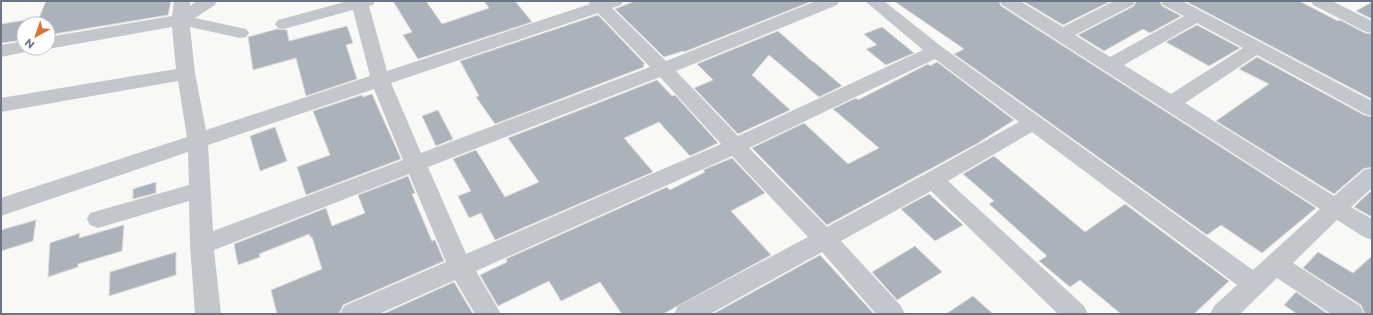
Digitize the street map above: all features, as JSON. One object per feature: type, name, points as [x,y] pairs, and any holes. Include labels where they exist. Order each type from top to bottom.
[{"type":"street","points":[[56,41],[181,11],[209,1]]},
{"type":"street","points":[[202,245],[663,69],[831,1]]},
{"type":"street","points":[[873,1],[936,52],[1034,122],[1254,284]]},
{"type":"street","points":[[1008,1],[1372,231]]},
{"type":"street","points":[[1062,35],[1127,1]]},
{"type":"street","points":[[1169,1],[1372,109]]},
{"type":"street","points":[[1319,1],[1372,28]]},
{"type":"street","points":[[284,24],[362,2],[380,80],[460,266],[488,314]]},
{"type":"street","points":[[1,207],[604,3],[735,146],[826,240],[892,314]]},
{"type":"street","points":[[181,11],[240,34]]},
{"type":"street","points":[[181,11],[186,73],[198,141],[202,245],[208,314]]},
{"type":"street","points":[[1110,65],[1196,16]]},
{"type":"street","points":[[1,51],[16,48]]},
{"type":"street","points":[[1171,103],[1255,48]]},
{"type":"street","points":[[353,314],[735,146],[936,52]]},
{"type":"street","points":[[1,105],[186,73]]},
{"type":"street","points":[[688,314],[826,240],[1034,122]]},
{"type":"street","points":[[1223,314],[1335,208],[1372,176]]},
{"type":"street","points":[[933,180],[1076,314]]},
{"type":"street","points":[[98,219],[200,190]]},
{"type":"street","points":[[1276,264],[1351,314]]},
{"type":"building","points":[[46,1],[171,1],[168,15],[56,34],[56,16],[40,16]]},
{"type":"building","points":[[393,1],[426,1],[442,24],[489,8],[484,1],[515,1],[532,22],[418,59],[403,35],[412,32]]},
{"type":"building","points":[[635,1],[810,2],[684,52],[683,51],[664,57],[615,9]]},
{"type":"building","points":[[894,1],[999,1],[1001,6],[1316,208],[1262,253],[1221,225],[1207,235],[954,54],[964,49]]},
{"type":"building","points":[[1023,1],[1111,1],[1063,25]]},
{"type":"building","points":[[1136,1],[1160,1],[1162,6],[1181,16],[1150,33],[1143,29],[1104,51],[1078,35],[1134,6]]},
{"type":"building","points":[[1185,1],[1299,1],[1338,21],[1340,20],[1365,33],[1372,34],[1372,99]]},
{"type":"building","points":[[1372,2],[1372,19],[1356,11]]},
{"type":"building","points":[[598,15],[645,64],[643,65],[644,67],[495,124],[476,97],[479,96],[460,61]]},
{"type":"building","points":[[16,22],[16,41],[1,43],[1,24]]},
{"type":"building","points":[[1197,25],[1240,48],[1209,66],[1166,42]]},
{"type":"building","points":[[347,26],[353,43],[346,45],[357,79],[306,96],[296,58],[253,70],[248,37],[277,29],[287,30],[289,41]]},
{"type":"building","points":[[882,27],[914,53],[886,65],[866,49],[877,45],[864,34]]},
{"type":"building","points":[[778,31],[842,86],[819,97],[769,55],[752,75],[790,110],[738,134],[694,88],[713,80],[697,64]]},
{"type":"building","points":[[1257,57],[1364,115],[1372,117],[1372,167],[1363,169],[1334,194],[1216,121],[1269,84],[1239,69]]},
{"type":"building","points":[[937,62],[1014,120],[978,143],[827,225],[752,148],[804,123],[848,164],[879,148],[833,109],[856,98],[858,100],[928,64],[930,66]]},
{"type":"building","points":[[657,80],[672,96],[675,95],[718,143],[690,156],[659,122],[624,138],[653,172],[495,240],[481,213],[469,218],[458,196],[471,191],[453,159],[476,150],[505,197],[539,182],[508,138]]},
{"type":"building","points":[[372,94],[401,159],[306,195],[297,167],[330,155],[313,111],[362,95],[363,97]]},
{"type":"building","points":[[438,110],[453,139],[436,146],[422,116]]},
{"type":"building","points":[[275,127],[287,161],[260,171],[250,136]]},
{"type":"building","points":[[994,156],[1085,232],[1125,204],[1229,281],[1194,314],[1121,314],[1080,280],[1070,287],[1039,261],[1047,256],[989,204],[994,201],[963,174]]},
{"type":"building","points":[[732,158],[765,193],[731,211],[771,255],[663,314],[622,314],[600,282],[561,301],[549,281],[498,306],[480,275],[507,262],[506,259],[667,187],[670,190],[705,172],[703,170]]},
{"type":"building","points":[[408,176],[415,193],[412,194],[432,241],[435,240],[444,261],[343,305],[339,314],[277,314],[271,290],[322,269],[312,237],[310,237],[309,234],[259,254],[260,257],[238,265],[234,244],[326,208],[332,226],[365,213],[358,195]]},
{"type":"building","points":[[156,182],[156,193],[133,199],[133,189]]},
{"type":"building","points":[[1372,190],[1372,217],[1354,207]]},
{"type":"building","points":[[929,194],[963,225],[935,241],[901,209]]},
{"type":"building","points":[[36,220],[33,241],[1,251],[1,230]]},
{"type":"building","points":[[124,225],[122,251],[78,264],[78,267],[48,277],[50,243],[80,233],[79,238]]},
{"type":"building","points":[[915,246],[942,272],[897,300],[872,272]]},
{"type":"building","points":[[176,252],[176,275],[109,296],[110,272]]},
{"type":"building","points":[[1318,252],[1353,273],[1372,256],[1372,314],[1365,314],[1361,305],[1303,268]]},
{"type":"building","points":[[820,255],[874,314],[713,314]]},
{"type":"building","points":[[454,282],[473,314],[383,314]]},
{"type":"building","points":[[1296,292],[1328,314],[1297,314],[1284,305]]},
{"type":"building","points":[[973,296],[993,314],[946,314]]}]
